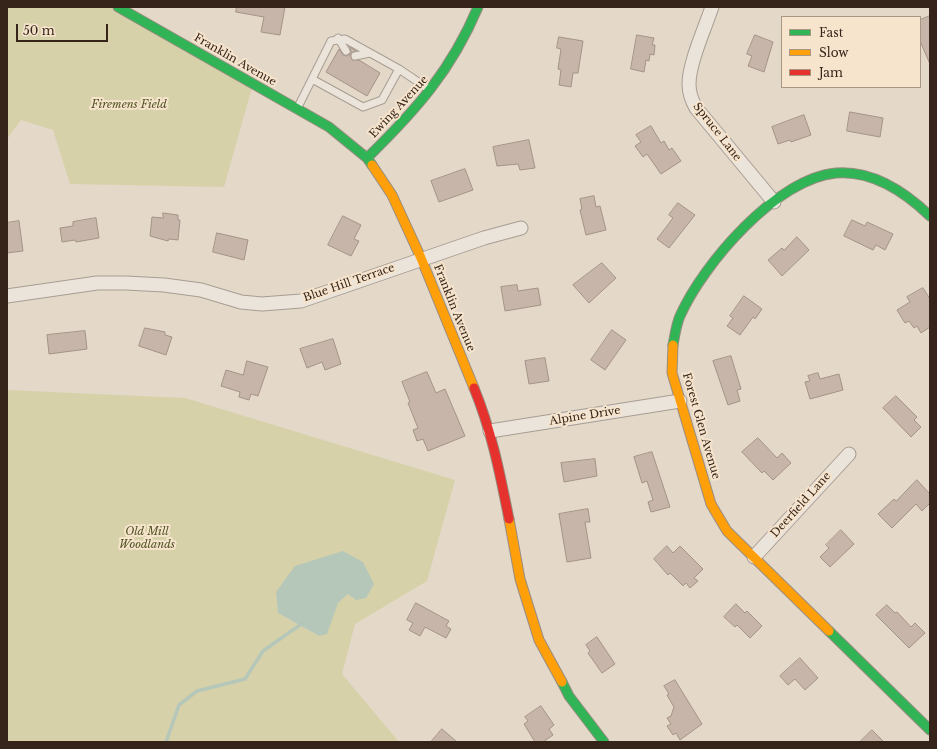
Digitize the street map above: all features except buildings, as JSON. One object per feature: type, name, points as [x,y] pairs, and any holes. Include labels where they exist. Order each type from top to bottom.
[{"type":"main road","name":"Franklin Avenue","points":[[118,7],[329,127],[367,158],[392,195],[421,258],[490,431],[497,456],[520,580],[528,610],[553,669],[569,696],[604,742]]},
{"type":"main road","name":"Ewing Avenue","points":[[367,158],[405,121],[431,91],[458,52],[478,7]]},
{"type":"main road","name":"Forest Glen Avenue","points":[[930,216],[905,194],[889,184],[871,177],[853,174],[824,175],[808,180],[774,202],[750,222],[716,259],[696,288],[681,316],[675,334],[672,352],[672,373],[711,504],[727,531],[930,730]]},
{"type":"street","name":"Spruce Lane","points":[[712,7],[690,72],[688,86],[691,98],[696,108],[774,202]]},
{"type":"street","name":"Blue Hill Terrace","points":[[7,296],[97,283],[126,283],[164,285],[201,290],[240,302],[262,304],[301,301],[421,258],[521,228]]},
{"type":"street","name":"Alpine Drive","points":[[490,431],[680,401]]},
{"type":"street","name":"Deerfield Lane","points":[[754,557],[849,454]]},
{"type":"lane","points":[[297,109],[332,41],[338,38],[345,38],[399,69],[431,91]]},
{"type":"lane","points":[[338,38],[346,50]]},
{"type":"lane","points":[[355,56],[370,53]]},
{"type":"lane","points":[[312,79],[363,107],[382,100],[399,69]]},
{"type":"green space","name":"Firemens Field","points":[[7,7],[118,7],[253,84],[224,187],[70,184],[53,130],[21,120],[7,139]]},
{"type":"green space","name":"Old Mill Woodlands","points":[[7,390],[185,398],[455,480],[427,581],[355,624],[342,674],[399,742],[7,742]],"holes":[[[374,584],[348,594],[338,602],[329,625],[319,636],[278,613],[276,592]]]},
{"type":"shaded area","points":[[343,551],[363,562],[374,584],[366,598],[356,600],[348,594],[338,603],[327,634],[319,636],[278,613],[276,592],[295,566]]},
{"type":"waterway","points":[[166,742],[179,705],[197,691],[245,679],[263,651],[300,625]]},
{"type":"traffic: fast","points":[[118,7],[329,127],[367,158],[372,165]]},
{"type":"traffic: fast","points":[[367,158],[417,106],[431,88],[456,51],[478,7]]},
{"type":"traffic: fast","points":[[673,345],[680,316],[691,295],[706,272],[724,249],[744,227],[767,207],[790,190],[813,178],[836,173],[863,175],[888,184],[910,199],[930,216]]},
{"type":"traffic: fast","points":[[829,631],[930,730]]},
{"type":"traffic: fast","points":[[562,682],[569,696],[604,742]]},
{"type":"traffic: slow","points":[[372,165],[392,195],[421,258],[474,388]]},
{"type":"traffic: slow","points":[[673,345],[672,373],[711,504],[727,531],[829,631]]},
{"type":"traffic: slow","points":[[509,519],[520,579],[539,640],[562,682]]},
{"type":"traffic: jam","points":[[474,388],[491,437],[509,519]]}]
